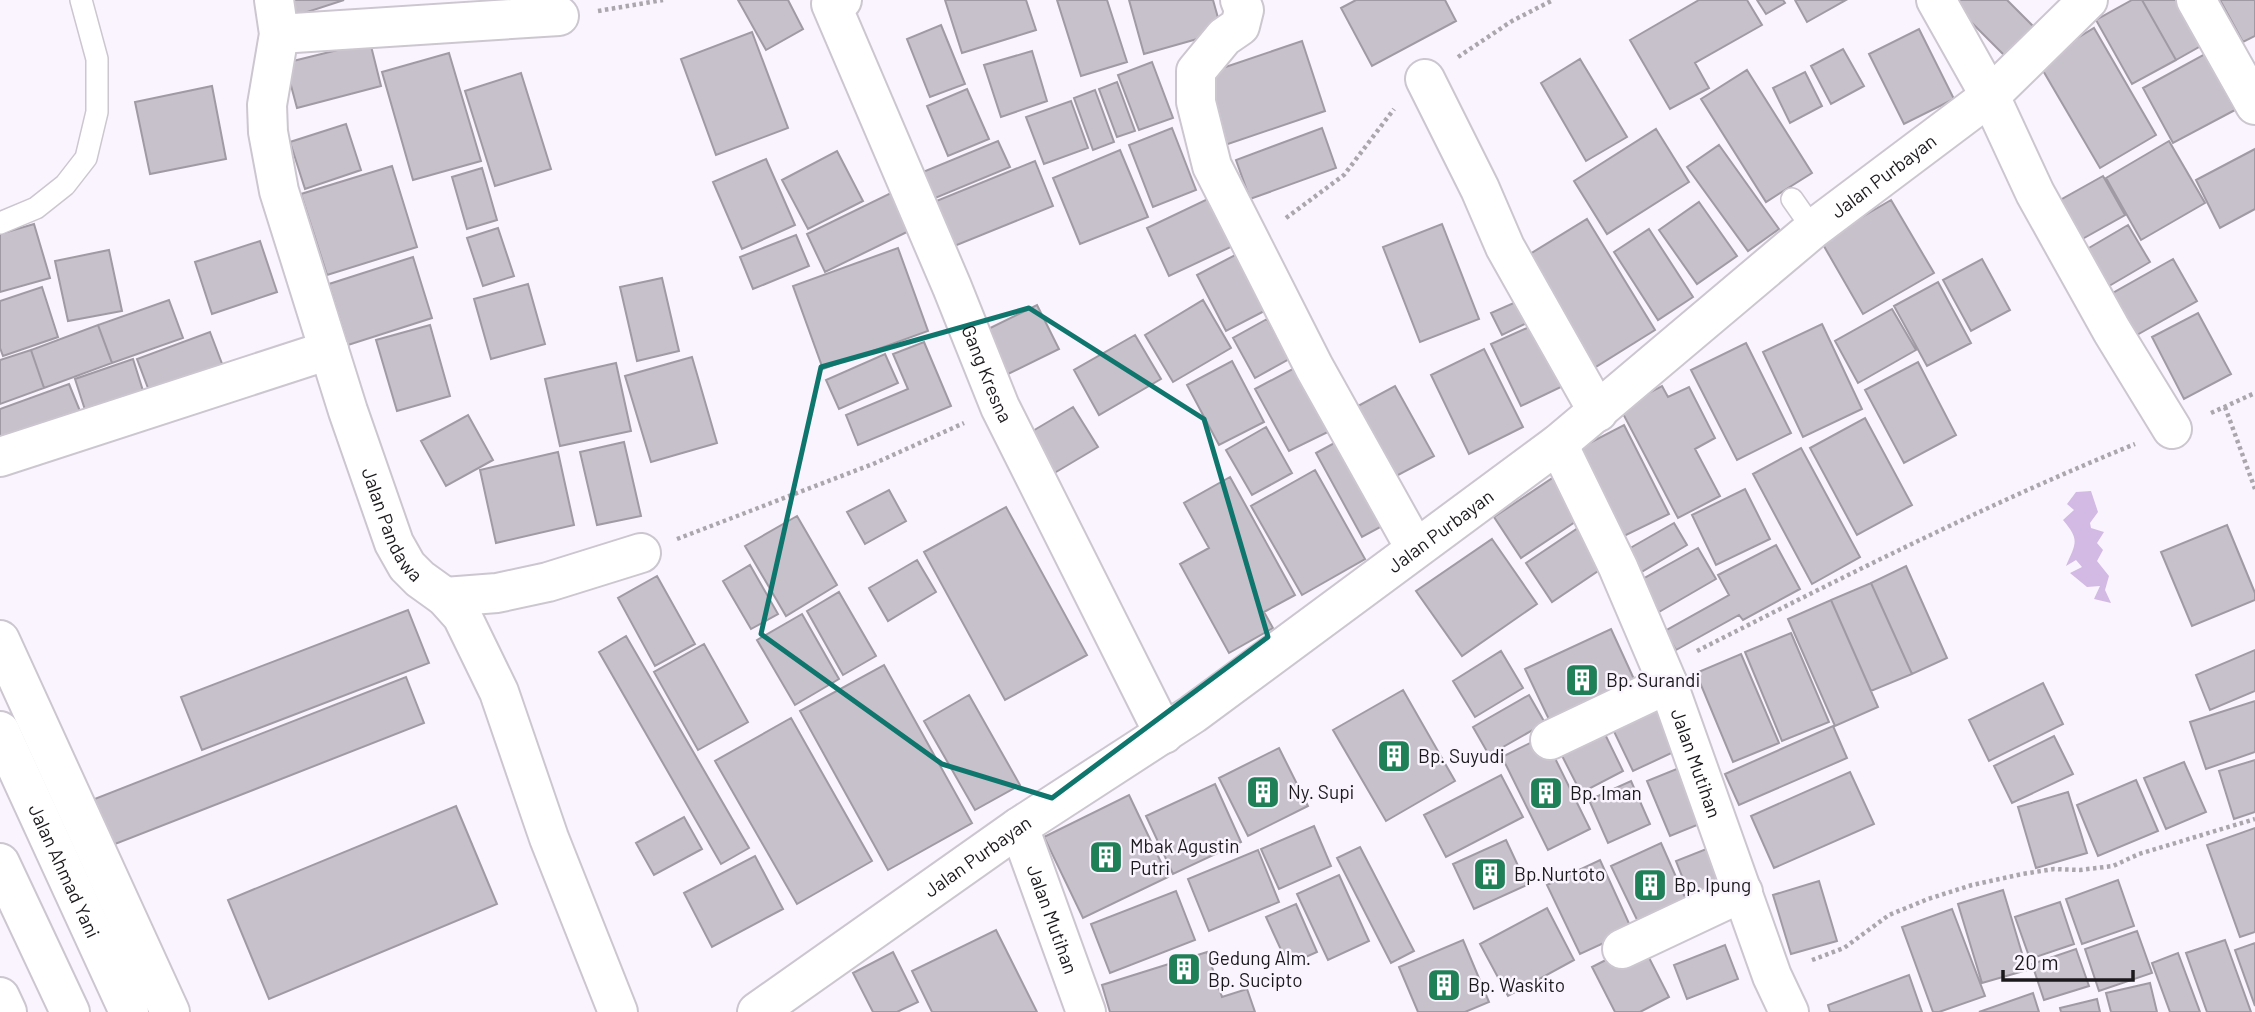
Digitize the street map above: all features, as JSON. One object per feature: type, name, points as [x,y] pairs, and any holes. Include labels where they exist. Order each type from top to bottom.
[{"type":"main road","points":[[1240,0],[1244,10],[1240,26],[1224,37],[1196,71],[1196,102],[1212,166],[1314,367],[1415,548]]},
{"type":"main road","points":[[1936,0],[1990,96],[2035,194],[2112,331],[2172,429]]},
{"type":"main road","name":"Jalan Purbayan","points":[[757,1012],[1019,827],[1193,714],[1558,444],[1598,412],[1802,214],[1990,96],[2088,0]]},
{"type":"main road","points":[[2196,0],[2255,105]]},
{"type":"main road","name":"Gang Kresna","points":[[837,2],[1000,407],[1164,734]]},
{"type":"main road","points":[[276,17],[559,16]]},
{"type":"main road","name":"Jalan Pandawa","points":[[276,17],[267,105],[268,132],[279,191],[348,411],[394,543],[407,566],[445,597],[462,616],[499,692],[549,838],[618,1012]]},
{"type":"main road","points":[[1424,79],[1480,189],[1505,247],[1598,412]]},
{"type":"main road","points":[[0,457],[329,350]]},
{"type":"main road","name":"Jalan Mutihan","points":[[1558,444],[1618,567],[1664,677],[1772,976],[1789,1012]]},
{"type":"main road","points":[[445,597],[497,593],[548,582],[641,553]]},
{"type":"main road","points":[[0,640],[170,1012]]},
{"type":"main road","points":[[1550,740],[1664,677]]},
{"type":"main road","name":"Jalan Ahmad Yani","points":[[0,731],[130,1012]]},
{"type":"main road","name":"Jalan Mutihan","points":[[1019,827],[1086,1012]]},
{"type":"main road","points":[[4,882],[70,1012]]},
{"type":"main road","points":[[1622,949],[1743,892]]},
{"type":"main road","points":[[0,997],[7,1012]]},
{"type":"lane","points":[[0,223],[36,208],[65,185],[86,158],[97,112],[97,59],[81,0]]},
{"type":"path","points":[[559,16],[663,0]]},
{"type":"path","points":[[1251,244],[1344,175],[1387,116],[1424,79],[1512,22],[1553,0]]},
{"type":"path","points":[[1664,677],[1881,558],[2053,478],[2255,393]]},
{"type":"path","points":[[641,553],[873,464],[1000,407]]},
{"type":"path","points":[[2225,407],[2255,489]]},
{"type":"path","points":[[1772,976],[1844,948],[1889,915],[1928,899],[1972,885],[2022,874],[2054,869],[2080,870],[2113,866],[2139,854],[2255,819]]},
{"type":"highlighted area","points":[[1029,308],[1204,419],[1268,637],[1052,798],[942,764],[761,634],[821,367]]},
{"type":"shaded area","points":[[2091,491],[2098,512],[2090,523],[2091,528],[2104,532],[2097,543],[2103,550],[2097,561],[2109,576],[2105,590],[2111,603],[2094,599],[2100,586],[2087,587],[2070,573],[2082,567],[2076,560],[2066,566],[2075,542],[2072,532],[2063,520],[2074,510],[2067,504],[2076,492]]},
{"type":"building","points":[[290,0],[344,0],[295,16]]},
{"type":"building","points":[[738,0],[788,0],[803,29],[766,50]]},
{"type":"building","points":[[945,0],[1026,0],[1036,30],[962,53]]},
{"type":"building","points":[[1057,0],[1107,0],[1127,62],[1081,76]]},
{"type":"building","points":[[1129,0],[1213,0],[1222,32],[1144,54]]},
{"type":"building","points":[[1356,0],[1445,0],[1456,21],[1372,66],[1341,8]]},
{"type":"building","points":[[1699,0],[1747,0],[1762,25],[1695,63],[1709,88],[1670,109],[1630,40]]},
{"type":"building","points":[[1757,0],[1783,0],[1785,3],[1766,14]]},
{"type":"building","points":[[1795,0],[1846,0],[1807,22]]},
{"type":"building","points":[[2007,0],[2037,30],[2008,59],[1951,2]]},
{"type":"building","points":[[2132,0],[2142,0],[2176,60],[2132,84],[2096,20]]},
{"type":"building","points":[[2142,0],[2191,0],[2213,39],[2176,60]]},
{"type":"building","points":[[2220,0],[2255,0],[2255,36],[2243,42]]},
{"type":"building","points":[[941,25],[965,84],[930,97],[907,39]]},
{"type":"building","points":[[2094,28],[2156,135],[2100,168],[2038,62]]},
{"type":"building","points":[[1919,29],[1954,99],[1904,124],[1869,54]]},
{"type":"building","points":[[752,32],[788,128],[716,155],[681,59]]},
{"type":"building","points":[[1302,41],[1325,111],[1225,145],[1202,75]]},
{"type":"building","points":[[370,42],[381,86],[297,108],[285,63]]},
{"type":"building","points":[[1843,49],[1864,86],[1831,104],[1811,66]]},
{"type":"building","points":[[1032,51],[1047,101],[1001,117],[984,65]]},
{"type":"building","points":[[449,53],[481,161],[413,180],[382,72]]},
{"type":"building","points":[[2205,54],[2235,110],[2173,143],[2143,88]]},
{"type":"building","points":[[1580,59],[1627,137],[1586,161],[1541,83]]},
{"type":"building","points":[[1152,62],[1173,118],[1139,130],[1118,75]]},
{"type":"building","points":[[1747,70],[1812,173],[1766,202],[1701,99]]},
{"type":"building","points":[[1805,72],[1822,106],[1790,123],[1773,88]]},
{"type":"building","points":[[521,73],[551,169],[495,186],[465,91]]},
{"type":"building","points":[[1117,82],[1135,131],[1117,137],[1099,89]]},
{"type":"building","points":[[212,86],[226,159],[150,174],[135,102]]},
{"type":"building","points":[[967,89],[989,139],[948,156],[927,106]]},
{"type":"building","points":[[1095,90],[1114,142],[1093,150],[1074,98]]},
{"type":"building","points":[[1071,101],[1088,148],[1044,164],[1026,117]]},
{"type":"building","points":[[346,124],[361,170],[305,189],[290,142]]},
{"type":"building","points":[[1172,128],[1196,190],[1153,207],[1129,145]]},
{"type":"building","points":[[1322,128],[1336,168],[1250,199],[1236,160]]},
{"type":"building","points":[[1656,129],[1689,182],[1607,234],[1574,181]]},
{"type":"building","points":[[998,141],[1010,167],[928,201],[918,174]]},
{"type":"building","points":[[2169,141],[2205,203],[2141,240],[2106,178]]},
{"type":"building","points":[[1719,145],[1779,229],[1748,251],[1687,167]]},
{"type":"building","points":[[2255,149],[2255,209],[2220,228],[2196,180]]},
{"type":"building","points":[[1120,150],[1148,217],[1080,244],[1053,178]]},
{"type":"building","points":[[837,151],[863,201],[808,229],[782,180]]},
{"type":"building","points":[[766,159],[795,225],[742,249],[713,182]]},
{"type":"building","points":[[1035,161],[1053,206],[947,249],[929,204]]},
{"type":"building","points":[[392,166],[417,247],[327,275],[301,194]]},
{"type":"building","points":[[482,168],[497,220],[467,229],[452,177]]},
{"type":"building","points":[[2103,176],[2125,215],[2077,242],[2055,203]]},
{"type":"building","points":[[893,192],[911,230],[825,272],[807,234]]},
{"type":"building","points":[[1214,196],[1237,244],[1169,276],[1147,228]]},
{"type":"building","points":[[1891,200],[1934,273],[1863,314],[1821,241]]},
{"type":"building","points":[[1699,202],[1737,256],[1697,284],[1659,230]]},
{"type":"building","points":[[1587,219],[1655,330],[1594,368],[1525,257]]},
{"type":"building","points":[[34,224],[50,278],[0,292],[0,234]]},
{"type":"building","points":[[1442,224],[1479,319],[1420,342],[1383,247]]},
{"type":"building","points":[[2128,225],[2150,262],[2104,289],[2082,252]]},
{"type":"building","points":[[498,228],[514,276],[483,286],[467,238]]},
{"type":"building","points":[[1649,229],[1693,297],[1658,320],[1614,252]]},
{"type":"building","points":[[796,235],[809,266],[753,289],[740,257]]},
{"type":"building","points":[[260,241],[277,292],[212,314],[195,262]]},
{"type":"building","points":[[898,248],[928,331],[823,369],[793,286]]},
{"type":"building","points":[[109,250],[122,311],[68,321],[55,261]]},
{"type":"building","points":[[1243,251],[1272,307],[1226,331],[1197,275]]},
{"type":"building","points":[[413,257],[432,318],[348,345],[329,284]]},
{"type":"building","points":[[1982,259],[2010,310],[1971,331],[1943,280]]},
{"type":"building","points":[[2173,259],[2197,301],[2128,340],[2104,298]]},
{"type":"building","points":[[662,278],[679,351],[637,361],[620,287]]},
{"type":"building","points":[[1938,282],[1971,343],[1927,366],[1894,306]]},
{"type":"building","points":[[528,284],[545,344],[491,359],[474,299]]},
{"type":"building","points":[[42,287],[58,337],[3,356],[0,348],[0,301]]},
{"type":"building","points":[[1525,298],[1535,319],[1502,335],[1491,313]]},
{"type":"building","points":[[169,300],[183,338],[112,363],[98,325]]},
{"type":"building","points":[[1203,300],[1231,348],[1173,382],[1145,335]]},
{"type":"building","points":[[1037,305],[1059,349],[1002,377],[980,333]]},
{"type":"building","points":[[1892,309],[1916,350],[1858,383],[1835,341]]},
{"type":"building","points":[[2198,313],[2231,374],[2184,399],[2152,337]]},
{"type":"building","points":[[1267,319],[1289,359],[1255,378],[1233,338]]},
{"type":"building","points":[[1536,324],[1565,385],[1521,406],[1491,344]]},
{"type":"building","points":[[1822,324],[1862,409],[1803,437],[1763,352]]},
{"type":"building","points":[[98,325],[112,363],[44,388],[31,350]]},
{"type":"building","points":[[430,325],[450,396],[397,411],[376,340]]},
{"type":"building","points":[[210,332],[224,369],[151,396],[137,359]]},
{"type":"building","points":[[1135,335],[1161,379],[1099,415],[1074,370]]},
{"type":"building","points":[[924,342],[951,406],[858,445],[846,415],[908,389],[893,354]]},
{"type":"building","points":[[1746,343],[1791,433],[1737,460],[1691,370]]},
{"type":"building","points":[[1484,349],[1523,427],[1469,454],[1431,375]]},
{"type":"building","points":[[31,350],[44,388],[0,404],[0,360]]},
{"type":"building","points":[[885,354],[898,383],[839,409],[826,380]]},
{"type":"building","points":[[692,357],[717,443],[651,462],[625,376]]},
{"type":"building","points":[[133,359],[145,397],[87,416],[75,379]]},
{"type":"building","points":[[1232,361],[1264,422],[1219,445],[1187,385]]},
{"type":"building","points":[[1918,362],[1956,435],[1904,463],[1865,390]]},
{"type":"building","points":[[616,363],[631,431],[560,446],[545,379]]},
{"type":"building","points":[[1304,363],[1338,427],[1289,451],[1255,389]]},
{"type":"building","points":[[69,384],[82,416],[0,446],[0,409]]},
{"type":"building","points":[[1395,386],[1434,456],[1383,483],[1345,413]]},
{"type":"building","points":[[1662,386],[1668,397],[1689,387],[1715,438],[1695,449],[1720,496],[1678,518],[1620,408]]},
{"type":"building","points":[[1073,407],[1098,447],[1046,478],[1021,438]]},
{"type":"building","points":[[468,415],[493,460],[446,486],[421,441]]},
{"type":"building","points":[[1865,418],[1912,505],[1857,535],[1810,448]]},
{"type":"building","points":[[1624,425],[1669,514],[1622,537],[1578,449]]},
{"type":"building","points":[[1266,427],[1292,473],[1252,495],[1226,450]]},
{"type":"building","points":[[1349,435],[1395,519],[1362,537],[1316,453]]},
{"type":"building","points":[[624,442],[641,516],[597,525],[580,452]]},
{"type":"building","points":[[1801,448],[1860,557],[1812,584],[1753,474]]},
{"type":"building","points":[[558,452],[574,525],[496,543],[480,470]]},
{"type":"building","points":[[1315,470],[1365,559],[1302,595],[1251,506]]},
{"type":"building","points":[[1230,477],[1295,595],[1264,612],[1273,628],[1229,653],[1180,564],[1209,548],[1184,503]]},
{"type":"building","points":[[1554,477],[1581,518],[1521,558],[1494,517]]},
{"type":"building","points":[[1745,489],[1770,539],[1716,565],[1692,515]]},
{"type":"building","points":[[889,490],[906,521],[865,544],[847,512]]},
{"type":"building","points":[[1006,507],[1087,655],[1005,700],[924,552]]},
{"type":"building","points":[[797,516],[837,585],[786,616],[745,546]]},
{"type":"building","points":[[1674,523],[1687,545],[1638,574],[1625,551]]},
{"type":"building","points":[[1584,524],[1610,563],[1552,602],[1526,563]]},
{"type":"building","points":[[2227,525],[2255,593],[2255,600],[2192,626],[2161,552]]},
{"type":"building","points":[[1492,539],[1537,604],[1462,656],[1416,591]]},
{"type":"building","points":[[1776,545],[1800,589],[1743,620],[1739,615],[1676,650],[1665,631],[1729,595],[1718,575]]},
{"type":"building","points":[[1698,548],[1716,579],[1659,612],[1641,580]]},
{"type":"building","points":[[917,560],[936,592],[888,621],[869,588]]},
{"type":"building","points":[[750,565],[778,614],[751,629],[723,581]]},
{"type":"building","points":[[1906,566],[1947,658],[1912,674],[1871,583]]},
{"type":"building","points":[[657,576],[695,644],[655,666],[618,598]]},
{"type":"building","points":[[1871,583],[1912,674],[1871,691],[1831,600]]},
{"type":"building","points":[[839,592],[876,656],[843,675],[807,611]]},
{"type":"building","points":[[1831,600],[1878,707],[1835,726],[1788,619]]},
{"type":"building","points":[[408,610],[429,663],[202,750],[181,697]]},
{"type":"building","points":[[802,614],[839,679],[795,705],[757,640]]},
{"type":"building","name":"Bp. Surandi","points":[[1611,629],[1639,690],[1554,730],[1525,669]]},
{"type":"building","points":[[1791,633],[1829,722],[1782,741],[1745,652]]},
{"type":"building","points":[[626,636],[749,848],[721,864],[599,652]]},
{"type":"building","points":[[704,644],[748,722],[698,750],[654,672]]},
{"type":"building","points":[[2255,650],[2255,691],[2210,710],[2196,675]]},
{"type":"building","points":[[1501,651],[1523,688],[1475,717],[1453,681]]},
{"type":"building","points":[[1741,654],[1779,743],[1733,762],[1696,673]]},
{"type":"building","points":[[884,665],[972,823],[888,870],[800,711]]},
{"type":"building","points":[[406,677],[424,723],[110,846],[92,800]]},
{"type":"building","points":[[2043,683],[2063,724],[1989,761],[1969,720]]},
{"type":"building","name":"Bp. Suyudi","points":[[1403,690],[1455,781],[1386,821],[1333,730]]},
{"type":"building","points":[[969,695],[1020,785],[975,810],[924,721]]},
{"type":"building","points":[[1529,695],[1545,723],[1489,755],[1473,727]]},
{"type":"building","points":[[1655,697],[1680,749],[1633,771],[1608,719]]},
{"type":"building","points":[[2255,701],[2255,752],[2206,769],[2190,722]]},
{"type":"building","points":[[791,718],[872,861],[797,904],[715,761]]},
{"type":"building","points":[[1600,724],[1623,771],[1581,793],[1557,746]]},
{"type":"building","points":[[1833,726],[1847,758],[1739,805],[1725,774]]},
{"type":"building","name":"Bp. Iman","points":[[1544,736],[1590,829],[1548,850],[1502,757]]},
{"type":"building","points":[[2054,736],[2073,774],[2012,803],[1994,766]]},
{"type":"building","name":"Ny. Supi","points":[[1279,748],[1308,806],[1248,836],[1219,778]]},
{"type":"building","points":[[2255,760],[2255,812],[2234,819],[2219,771]]},
{"type":"building","points":[[2184,762],[2206,812],[2166,829],[2144,778]]},
{"type":"building","points":[[1684,766],[1707,821],[1670,836],[1647,781]]},
{"type":"building","points":[[1850,772],[1874,824],[1774,868],[1751,816]]},
{"type":"building","points":[[1501,775],[1523,817],[1446,857],[1424,815]]},
{"type":"building","points":[[2136,780],[2158,831],[2098,856],[2077,805]]},
{"type":"building","points":[[1631,781],[1650,824],[1608,843],[1589,800]]},
{"type":"building","points":[[1215,784],[1241,842],[1173,874],[1146,816]]},
{"type":"building","points":[[2068,792],[2087,853],[2036,868],[2018,807]]},
{"type":"building","name":"Mbak Agustin Putri","points":[[1129,795],[1168,877],[1083,918],[1044,837]]},
{"type":"building","points":[[456,806],[497,904],[269,999],[228,900]]},
{"type":"building","points":[[684,817],[702,849],[654,875],[636,843]]},
{"type":"building","name":"Ny. Supi","points":[[1314,826],[1331,866],[1279,889],[1261,849]]},
{"type":"building","points":[[2255,828],[2255,932],[2240,937],[2207,845]]},
{"type":"building","name":"Bp.Nurtoto","points":[[1506,840],[1527,885],[1474,909],[1453,864]]},
{"type":"building","name":"Bp. Ipung","points":[[1661,843],[1688,904],[1640,926],[1611,866]]},
{"type":"building","points":[[1719,844],[1736,887],[1693,904],[1676,861]]},
{"type":"building","points":[[1360,847],[1414,951],[1391,963],[1337,858]]},
{"type":"building","points":[[1258,850],[1279,902],[1209,931],[1188,879]]},
{"type":"building","points":[[755,856],[783,909],[712,947],[684,893]]},
{"type":"building","points":[[1600,860],[1632,930],[1580,954],[1547,885]]},
{"type":"building","points":[[1339,875],[1369,941],[1328,960],[1297,894]]},
{"type":"building","points":[[2118,880],[2134,926],[2082,944],[2066,899]]},
{"type":"building","points":[[1819,881],[1837,941],[1791,954],[1773,895]]},
{"type":"building","points":[[2003,890],[2027,970],[1982,983],[1958,904]]},
{"type":"building","points":[[1176,891],[1195,940],[1110,973],[1091,924]]},
{"type":"building","points":[[2060,902],[2074,944],[2030,959],[2015,917]]},
{"type":"building","points":[[1296,904],[1317,952],[1288,965],[1266,917]]},
{"type":"building","points":[[1547,908],[1574,960],[1508,996],[1480,944]]},
{"type":"building","points":[[1952,909],[1985,996],[1933,1012],[1902,927]]},
{"type":"building","points":[[996,930],[1037,1012],[932,1012],[912,971]]},
{"type":"building","points":[[2137,931],[2152,973],[2099,991],[2085,949]]},
{"type":"building","name":"Bp. Waskito","points":[[1463,940],[1489,1002],[1465,1012],[1418,1012],[1399,967]]},
{"type":"building","points":[[2225,940],[2251,1012],[2207,1012],[2186,953]]},
{"type":"building","points":[[1641,942],[1669,997],[1640,1012],[1615,1012],[1592,967]]},
{"type":"building","points":[[2255,943],[2255,1006],[2235,950]]},
{"type":"building","points":[[1725,945],[1738,979],[1687,999],[1674,965]]},
{"type":"building","points":[[2076,949],[2089,986],[2044,1000],[2032,964]]},
{"type":"building","points":[[893,952],[918,1002],[897,1012],[873,1012],[853,973]]},
{"type":"building","name":"Gedung Alm. Bp. Sucipto","points":[[1207,952],[1222,997],[1247,989],[1255,1012],[1110,1012],[1102,985]]},
{"type":"building","points":[[2178,953],[2200,1012],[2170,1012],[2152,963]]},
{"type":"building","points":[[1909,975],[1922,1012],[1830,1012],[1828,1005]]},
{"type":"building","points":[[2150,983],[2157,1012],[2111,1012],[2106,993]]},
{"type":"building","points":[[2033,993],[2039,1012],[1979,1012]]},
{"type":"building","points":[[2097,999],[2100,1012],[2061,1012],[2060,1008]]},
{"type":"place","name":"Bp. Surandi","points":[[1582,680]]},
{"type":"place","name":"Bp. Suyudi","points":[[1394,756]]},
{"type":"place","name":"Ny. Supi","points":[[1263,792]]},
{"type":"place","name":"Bp. Iman","points":[[1546,793]]},
{"type":"place","name":"Mbak Agustin Putri","points":[[1106,857]]},
{"type":"place","name":"Bp.Nurtoto","points":[[1490,874]]},
{"type":"place","name":"Bp. Ipung","points":[[1650,885]]},
{"type":"place","name":"Gedung Alm. Bp. Sucipto","points":[[1184,969]]},
{"type":"place","name":"Bp. Waskito","points":[[1444,985]]}]
